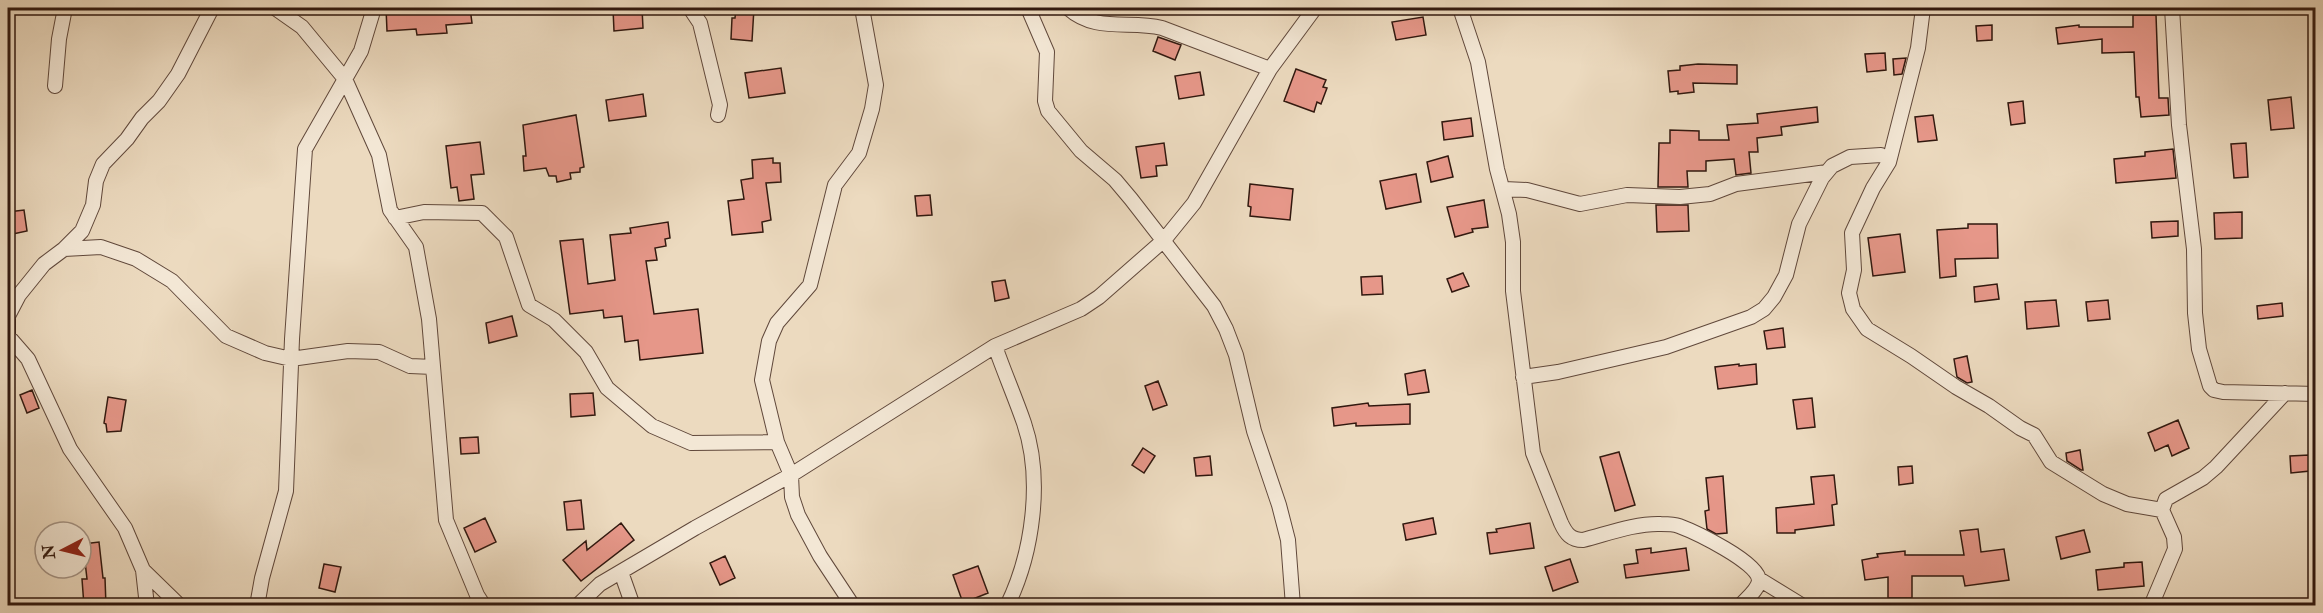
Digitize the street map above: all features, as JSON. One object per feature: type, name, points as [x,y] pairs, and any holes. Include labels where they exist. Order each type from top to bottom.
[{"type":"street","points":[[55,86],[58,39],[65,8]]},
{"type":"street","points":[[147,606],[143,570],[125,528],[70,449],[28,358],[8,336],[8,316],[20,295],[44,264],[64,249],[81,231],[93,205],[96,181],[103,164],[159,101],[178,74],[212,8]]},
{"type":"street","points":[[275,8],[302,27],[345,79],[379,155],[390,210],[416,247],[429,319],[446,520],[477,595],[484,606]]},
{"type":"street","points":[[257,606],[262,578],[286,491],[291,359],[305,149],[361,51],[374,8]]},
{"type":"street","points":[[690,8],[700,23],[720,105],[718,115]]},
{"type":"street","points":[[850,603],[805,530],[792,497],[791,475],[777,442],[762,380],[769,340],[777,324],[810,285],[835,185],[859,153],[872,109],[876,86],[862,8]]},
{"type":"street","points":[[1028,8],[1047,52],[1044,101],[1048,111],[1081,151],[1115,180],[1164,240],[1214,306],[1226,329],[1236,355],[1254,431],[1279,505],[1288,540],[1293,606]]},
{"type":"street","points":[[1068,8],[1077,15],[1097,23],[1146,24],[1162,28],[1270,69]]},
{"type":"street","points":[[577,606],[600,584],[791,475],[995,346],[1080,309],[1099,297],[1164,240],[1194,203],[1270,69],[1315,8]]},
{"type":"street","points":[[1460,8],[1478,62],[1497,169],[1504,189],[1511,226],[1513,291],[1533,453],[1566,533],[1574,540],[1583,540],[1635,527],[1657,524],[1677,525],[1744,560],[1759,579],[1803,606]]},
{"type":"street","points":[[1923,8],[1918,48],[1889,162],[1873,188],[1852,233],[1854,270],[1849,293],[1852,309],[1867,329],[2034,435],[2051,462],[2103,494],[2127,504],[2162,510]]},
{"type":"street","points":[[2172,8],[2180,125],[2194,249],[2195,313],[2204,372],[2214,390],[2316,394]]},
{"type":"street","points":[[1523,377],[1558,372],[1666,348],[1751,317],[1764,309],[1774,297],[1786,275],[1799,224],[1822,178],[1832,166],[1850,157],[1881,155]]},
{"type":"street","points":[[1504,189],[1527,190],[1580,204],[1627,195],[1680,197],[1710,194],[1736,184],[1827,172]]},
{"type":"street","points":[[395,218],[424,212],[482,213],[506,237],[529,305],[554,320],[586,352],[607,388],[652,426],[691,443],[777,442]]},
{"type":"street","points":[[64,249],[101,247],[136,259],[172,281],[226,336],[265,353],[291,359],[348,351],[379,352],[410,366],[433,367]]},
{"type":"street","points":[[995,346],[1024,424],[1031,453],[1035,489],[1027,547],[1017,585],[1007,606]]},
{"type":"street","points":[[2151,606],[2175,549],[2174,537],[2162,510],[2166,499],[2204,478],[2285,393]]},
{"type":"street","points":[[143,570],[180,606]]},
{"type":"street","points":[[621,572],[633,606]]},
{"type":"street","points":[[1740,606],[1756,589],[1759,579]]},
{"type":"building","points":[[386,8],[470,8],[472,23],[446,25],[447,33],[417,35],[416,29],[387,31]]},
{"type":"building","points":[[642,8],[643,28],[614,31],[613,9]]},
{"type":"building","points":[[736,8],[754,8],[752,41],[731,39],[732,18],[735,18]]},
{"type":"building","points":[[2133,15],[2156,15],[2159,98],[2168,98],[2169,115],[2141,117],[2139,97],[2136,97],[2134,52],[2102,53],[2102,39],[2058,44],[2056,28],[2079,25],[2079,27],[2133,27]]},
{"type":"building","points":[[1423,17],[1426,35],[1396,40],[1392,22]]},
{"type":"building","points":[[1992,25],[1992,40],[1977,41],[1976,26]]},
{"type":"building","points":[[1158,37],[1181,45],[1175,60],[1153,51]]},
{"type":"building","points":[[1885,53],[1886,70],[1867,72],[1865,54]]},
{"type":"building","points":[[1906,58],[1902,74],[1894,75],[1893,59]]},
{"type":"building","points":[[1737,65],[1737,84],[1693,83],[1694,92],[1678,94],[1678,91],[1670,92],[1668,71],[1680,70],[1680,66]]},
{"type":"building","points":[[781,68],[785,93],[749,98],[745,73]]},
{"type":"building","points":[[1296,69],[1326,80],[1323,87],[1327,88],[1321,104],[1317,102],[1314,112],[1284,101]]},
{"type":"building","points":[[1200,72],[1204,95],[1179,99],[1175,76]]},
{"type":"building","points":[[643,94],[646,116],[609,121],[606,100]]},
{"type":"building","points":[[2291,97],[2294,128],[2271,130],[2268,100]]},
{"type":"building","points":[[2023,101],[2025,123],[2011,125],[2008,103]]},
{"type":"building","points":[[1817,107],[1818,122],[1781,127],[1782,135],[1757,138],[1758,152],[1749,152],[1751,173],[1736,175],[1734,159],[1706,161],[1706,171],[1687,171],[1688,187],[1658,187],[1659,143],[1670,143],[1670,130],[1699,131],[1699,140],[1729,140],[1727,125],[1758,123],[1757,114]]},
{"type":"building","points":[[576,115],[584,167],[580,168],[580,172],[570,173],[571,179],[557,182],[556,176],[549,176],[546,168],[524,171],[523,156],[526,156],[523,125]]},
{"type":"building","points":[[1933,115],[1937,140],[1918,142],[1915,117]]},
{"type":"building","points":[[1471,118],[1473,136],[1444,140],[1442,122]]},
{"type":"building","points":[[480,142],[484,174],[471,175],[474,199],[459,201],[457,187],[451,188],[446,146]]},
{"type":"building","points":[[1164,143],[1167,165],[1156,166],[1157,176],[1141,178],[1136,147]]},
{"type":"building","points":[[2246,143],[2248,177],[2234,178],[2231,144]]},
{"type":"building","points":[[2173,149],[2176,178],[2116,183],[2114,159],[2145,156],[2145,152]]},
{"type":"building","points":[[1448,156],[1453,177],[1431,182],[1427,162]]},
{"type":"building","points":[[773,158],[773,163],[780,163],[781,182],[766,183],[771,220],[762,222],[763,232],[732,235],[728,201],[744,199],[741,180],[753,178],[752,160]]},
{"type":"building","points":[[1416,174],[1421,202],[1386,209],[1380,181]]},
{"type":"building","points":[[1250,184],[1293,189],[1290,220],[1250,216],[1251,207],[1248,206]]},
{"type":"building","points":[[930,195],[932,215],[917,216],[915,196]]},
{"type":"building","points":[[1484,200],[1488,227],[1472,229],[1473,232],[1455,237],[1447,207]]},
{"type":"building","points":[[1656,205],[1688,205],[1689,231],[1657,232]]},
{"type":"building","points":[[24,210],[27,231],[8,235],[8,212]]},
{"type":"building","points":[[2242,212],[2242,238],[2215,239],[2214,213]]},
{"type":"building","points":[[2178,221],[2178,236],[2152,238],[2151,222]]},
{"type":"building","points":[[668,222],[670,238],[665,239],[666,246],[655,248],[657,260],[646,261],[654,314],[698,309],[703,353],[640,360],[638,340],[625,342],[622,316],[604,318],[603,310],[570,314],[560,241],[583,239],[588,284],[615,280],[610,235],[631,233],[630,228]]},
{"type":"building","points":[[1968,224],[1997,224],[1998,258],[1955,259],[1956,276],[1940,278],[1937,230],[1968,228]]},
{"type":"building","points":[[1900,234],[1905,272],[1873,276],[1868,238]]},
{"type":"building","points":[[1463,273],[1469,286],[1452,292],[1447,279]]},
{"type":"building","points":[[1382,276],[1383,294],[1362,295],[1361,277]]},
{"type":"building","points":[[1005,280],[1009,298],[995,301],[992,282]]},
{"type":"building","points":[[1997,284],[1999,299],[1975,302],[1974,287]]},
{"type":"building","points":[[2056,300],[2059,326],[2027,329],[2025,302]]},
{"type":"building","points":[[2108,300],[2110,319],[2088,321],[2086,302]]},
{"type":"building","points":[[2282,303],[2283,316],[2258,319],[2257,306]]},
{"type":"building","points":[[512,316],[517,336],[489,343],[486,323]]},
{"type":"building","points":[[1783,328],[1785,347],[1767,349],[1764,331]]},
{"type":"building","points":[[1967,356],[1972,382],[1967,383],[1957,377],[1954,359]]},
{"type":"building","points":[[1739,364],[1739,366],[1756,364],[1757,384],[1718,389],[1715,367]]},
{"type":"building","points":[[1425,370],[1429,392],[1408,395],[1405,374]]},
{"type":"building","points":[[1158,381],[1167,405],[1153,410],[1145,386]]},
{"type":"building","points":[[32,390],[39,408],[27,413],[20,395]]},
{"type":"building","points":[[593,393],[595,415],[571,417],[570,394]]},
{"type":"building","points":[[108,397],[126,400],[121,431],[107,432],[104,423]]},
{"type":"building","points":[[1812,398],[1815,427],[1797,429],[1793,400]]},
{"type":"building","points":[[1368,403],[1369,406],[1410,404],[1410,424],[1356,426],[1356,423],[1334,426],[1332,408]]},
{"type":"building","points":[[2178,420],[2189,448],[2172,456],[2168,445],[2155,451],[2148,433]]},
{"type":"building","points":[[478,437],[479,453],[461,454],[460,438]]},
{"type":"building","points":[[1143,448],[1155,456],[1144,473],[1132,465]]},
{"type":"building","points":[[2080,450],[2083,470],[2067,461],[2066,453]]},
{"type":"building","points":[[1619,452],[1635,505],[1615,511],[1600,457]]},
{"type":"building","points":[[2309,455],[2310,471],[2291,473],[2290,456]]},
{"type":"building","points":[[1210,456],[1212,475],[1196,476],[1194,458]]},
{"type":"building","points":[[1912,466],[1913,483],[1899,485],[1898,467]]},
{"type":"building","points":[[1834,475],[1837,504],[1832,505],[1834,525],[1795,530],[1795,533],[1777,533],[1776,508],[1814,504],[1811,477]]},
{"type":"building","points":[[1723,476],[1727,533],[1716,534],[1707,529],[1705,511],[1709,510],[1706,478]]},
{"type":"building","points":[[581,500],[584,529],[567,530],[564,502]]},
{"type":"building","points":[[485,518],[496,542],[475,552],[464,528]]},
{"type":"building","points":[[1433,518],[1436,534],[1406,540],[1403,524]]},
{"type":"building","points":[[621,523],[634,540],[581,581],[563,560],[586,541],[587,550]]},
{"type":"building","points":[[1530,523],[1534,548],[1490,554],[1487,533],[1497,532],[1496,529]]},
{"type":"building","points":[[1978,529],[1981,552],[2004,549],[2009,580],[1965,586],[1963,576],[1912,576],[1912,598],[1888,598],[1888,577],[1865,580],[1862,560],[1878,557],[1877,554],[1905,551],[1905,555],[1964,555],[1960,531]]},
{"type":"building","points":[[2084,530],[2090,552],[2061,559],[2056,537]]},
{"type":"building","points":[[99,542],[103,578],[105,578],[106,606],[84,606],[82,580],[93,580],[93,543]]},
{"type":"building","points":[[1651,548],[1651,553],[1686,548],[1689,570],[1626,578],[1624,565],[1638,563],[1636,550]]},
{"type":"building","points":[[725,556],[735,578],[720,585],[710,563]]},
{"type":"building","points":[[1570,559],[1578,582],[1553,591],[1545,567]]},
{"type":"building","points":[[2142,562],[2144,586],[2098,590],[2096,570],[2124,567],[2124,563]]},
{"type":"building","points":[[324,564],[341,567],[335,592],[319,588]]},
{"type":"building","points":[[978,566],[988,593],[963,603],[953,575]]}]
